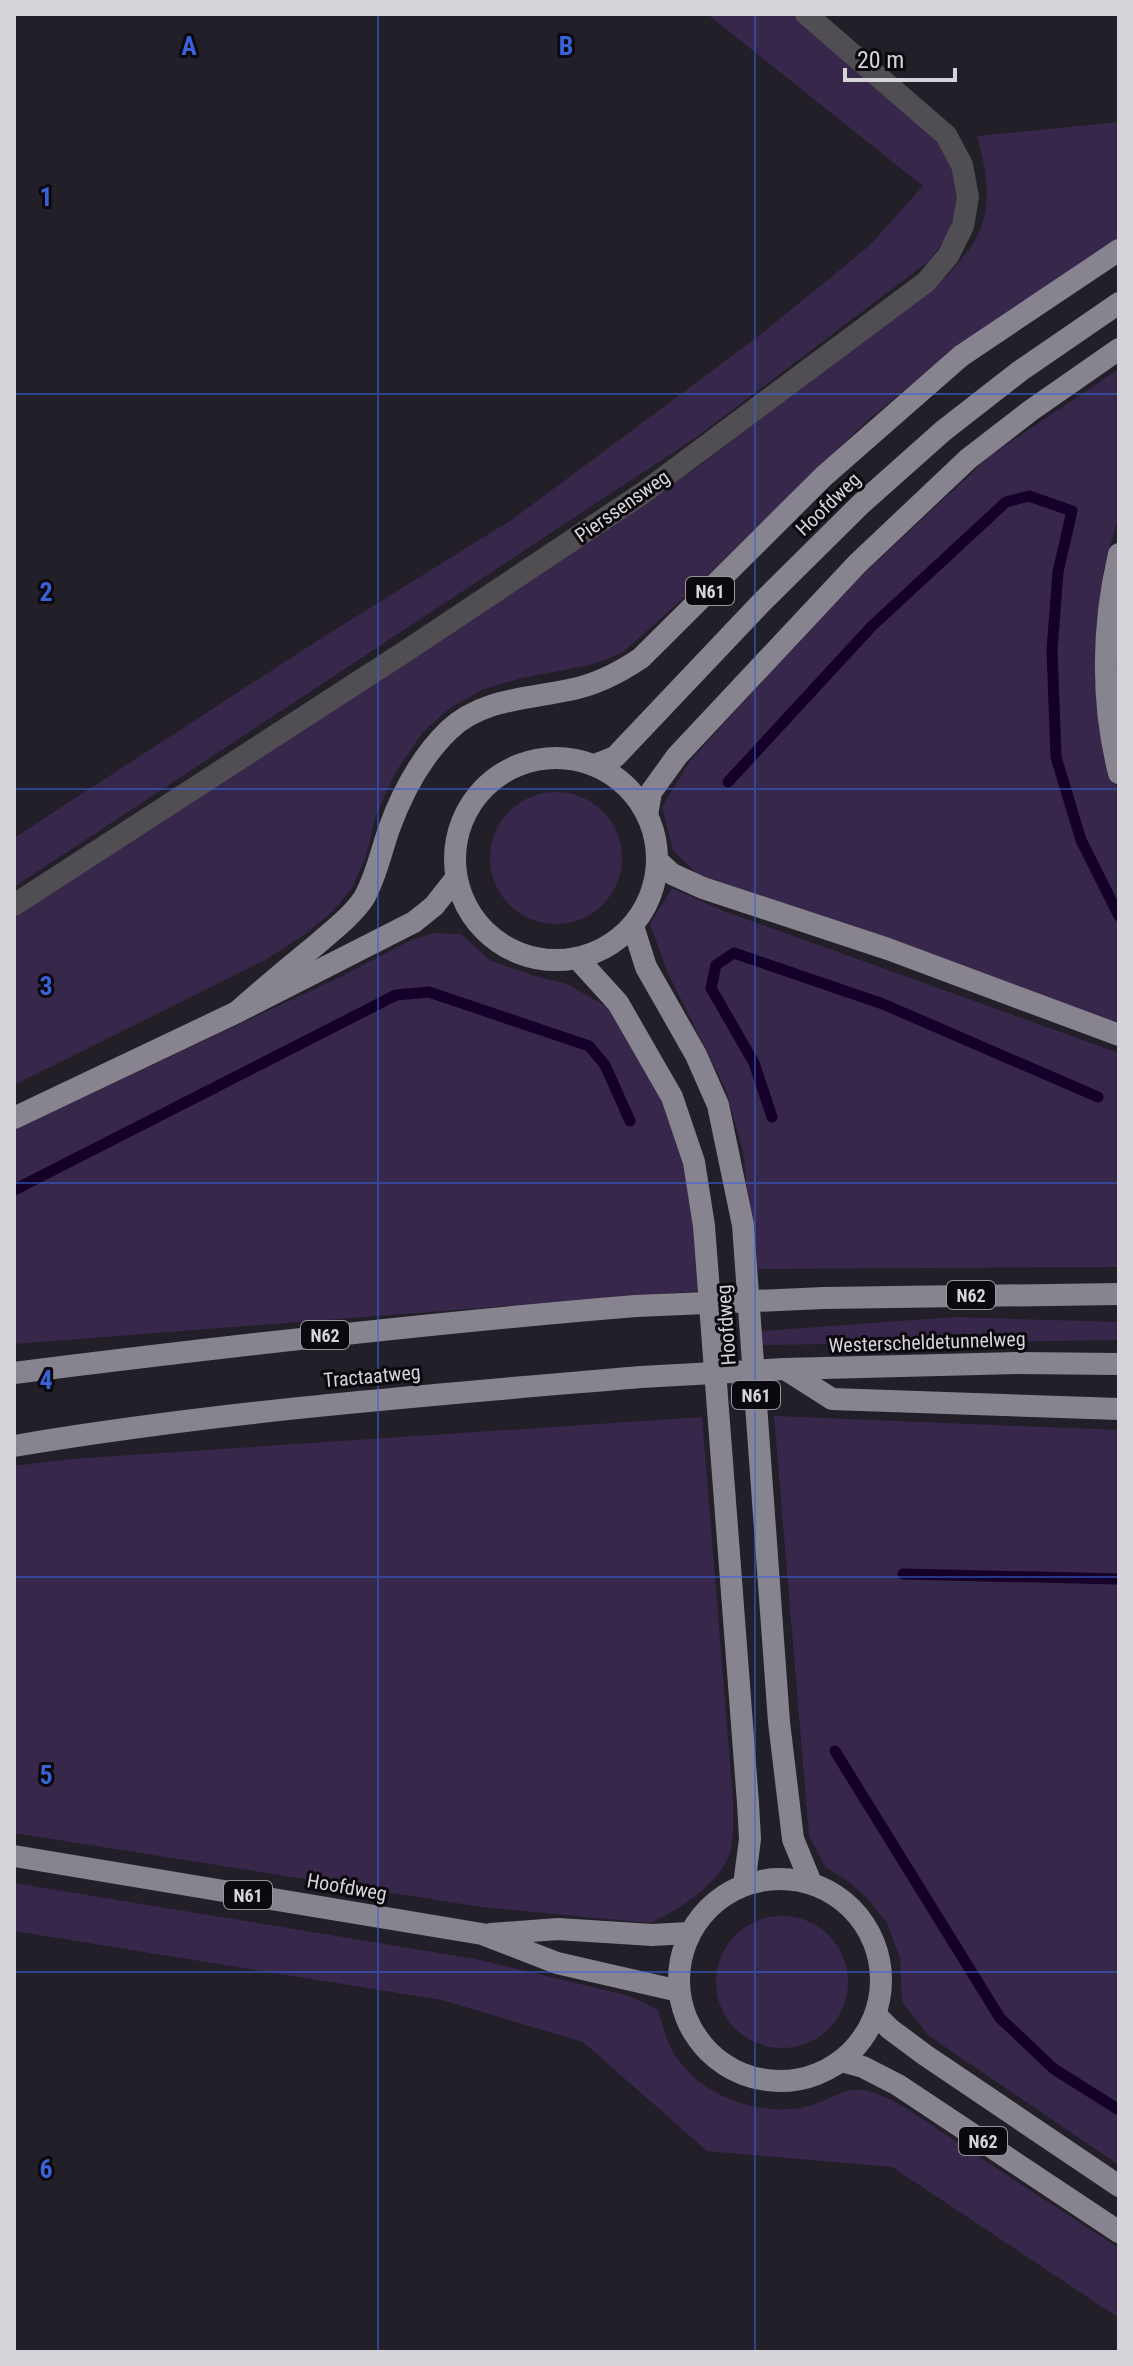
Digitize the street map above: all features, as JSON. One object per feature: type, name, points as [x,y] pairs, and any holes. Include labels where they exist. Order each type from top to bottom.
[{"type":"highway","name":"N61","points":[[237,1012],[337,927],[362,901],[408,785],[450,729],[478,710],[505,701],[592,684],[641,658],[824,476],[961,356],[1119,250]]},
{"type":"highway","name":"Hoofdweg","points":[[595,765],[615,757],[761,603],[861,504],[943,431],[1020,371],[1119,303]]},
{"type":"highway","points":[[647,815],[651,792],[677,756],[857,564],[968,459],[1119,349]]},
{"type":"highway","points":[[1119,554],[1113,578],[1106,655],[1110,730],[1119,773]]},
{"type":"highway","points":[[574,759],[595,765],[631,792],[647,815],[659,862],[651,896],[633,926],[608,947],[577,958],[537,958],[500,943],[472,915],[456,878],[454,859],[460,822],[469,805],[494,777],[509,767],[536,760],[574,759]]},
{"type":"highway","points":[[659,862],[672,874],[703,888],[888,949],[1119,1035]]},
{"type":"highway","points":[[14,1118],[237,1012],[414,922],[434,906],[456,878]]},
{"type":"highway","name":"Hoofdweg","points":[[633,926],[646,967],[696,1055],[718,1105],[732,1163],[743,1225],[779,1722],[793,1839],[811,1883]]},
{"type":"highway","name":"Hoofdweg","points":[[577,958],[618,1003],[645,1048],[672,1097],[694,1162],[704,1226],[748,1803],[750,1839],[744,1885]]},
{"type":"highway","name":"N62","points":[[14,1373],[459,1320],[636,1306],[824,1298],[1119,1294]]},
{"type":"highway","name":"Westerscheldetunnelweg","points":[[736,1372],[1017,1363],[1119,1364]]},
{"type":"highway","points":[[785,1369],[832,1399],[1119,1409]]},
{"type":"highway","name":"Tractaatweg","points":[[14,1446],[329,1404],[641,1377],[736,1372]]},
{"type":"highway","name":"Hoofdweg","points":[[14,1856],[482,1934],[557,1963],[679,1991]]},
{"type":"highway","points":[[777,1879],[811,1883],[846,1902],[872,1933],[882,1974],[876,2015],[862,2041],[841,2061],[810,2077],[774,2081],[739,2073],[717,2059],[688,2025],[679,1991],[680,1961],[689,1933],[705,1915],[744,1885],[777,1879]]},
{"type":"highway","name":"Hoofdweg","points":[[482,1934],[558,1929],[652,1935],[689,1933]]},
{"type":"highway","name":"N62","points":[[876,2015],[925,2055],[1119,2186]]},
{"type":"highway","name":"N62","points":[[841,2061],[863,2067],[898,2085],[1119,2232]]},
{"type":"street","name":"Pierssensweg","points":[[14,905],[396,658],[643,493],[926,282],[948,256],[963,226],[968,197],[962,165],[946,135],[806,14]]},
{"type":"shaded area","points":[[707,14],[795,14],[940,143],[960,167],[955,226],[929,261],[698,436],[14,887],[14,838],[320,639],[513,519],[765,331],[869,246],[923,186]]},
{"type":"shaded area","points":[[1119,122],[1119,240],[972,336],[869,419],[686,596],[622,653],[590,665],[484,689],[450,708],[423,732],[395,773],[376,815],[366,856],[352,888],[333,911],[307,933],[267,959],[14,1085],[14,918],[691,472],[948,275],[969,250],[983,222],[987,197],[977,136]]},
{"type":"shaded area","points":[[1119,369],[1119,515],[1103,572],[1095,682],[1112,773],[1119,793],[1119,1025],[696,873],[673,850],[662,807],[689,762],[833,602],[991,455]]},
{"type":"shaded area","points":[[556,792],[581,797],[603,811],[617,833],[622,858],[617,883],[603,905],[581,919],[556,924],[531,919],[509,905],[495,883],[490,858],[495,833],[509,811],[531,797]]},
{"type":"shaded area","points":[[672,888],[724,911],[1119,1053],[1119,1267],[756,1269],[743,1151],[726,1090],[667,971],[650,924]]},
{"type":"shaded area","points":[[434,933],[461,934],[491,961],[567,984],[611,1009],[664,1099],[684,1166],[697,1228],[700,1291],[14,1344],[14,1130],[344,975],[409,941]]},
{"type":"shaded area","points":[[954,1317],[1119,1322],[1119,1340],[762,1345],[762,1331]]},
{"type":"shaded area","points":[[774,1416],[1119,1430],[1119,2165],[929,2036],[902,2002],[900,1958],[887,1923],[867,1898],[848,1881],[826,1868],[809,1836]]},
{"type":"shaded area","points":[[702,1417],[733,1831],[731,1849],[719,1873],[698,1894],[674,1911],[650,1923],[481,1907],[14,1833],[14,1466],[71,1459]]},
{"type":"shaded area","points":[[14,1883],[476,1959],[630,1996],[658,2010],[667,2040],[680,2062],[693,2077],[728,2099],[769,2109],[789,2109],[809,2106],[849,2091],[878,2094],[912,2112],[1119,2248],[1119,2318],[892,2167],[707,2151],[583,2042],[442,2000],[14,1931]]},
{"type":"shaded area","points":[[782,1916],[807,1921],[829,1935],[843,1957],[848,1982],[843,2007],[829,2029],[807,2043],[782,2048],[757,2043],[735,2029],[721,2007],[716,1982],[721,1957],[735,1935],[757,1921]]},
{"type":"waterway","points":[[728,782],[872,626],[1006,502],[1029,496],[1072,511],[1058,572],[1052,650],[1056,757],[1081,840],[1119,916]]},
{"type":"waterway","points":[[772,1117],[754,1063],[711,988],[716,965],[734,953],[883,1004],[1098,1097]]},
{"type":"waterway","points":[[14,1190],[396,995],[429,992],[589,1046],[605,1065],[630,1121]]},
{"type":"waterway","points":[[903,1574],[1119,1579]]},
{"type":"waterway","points":[[835,1751],[1000,2018],[1054,2069],[1119,2110]]}]
